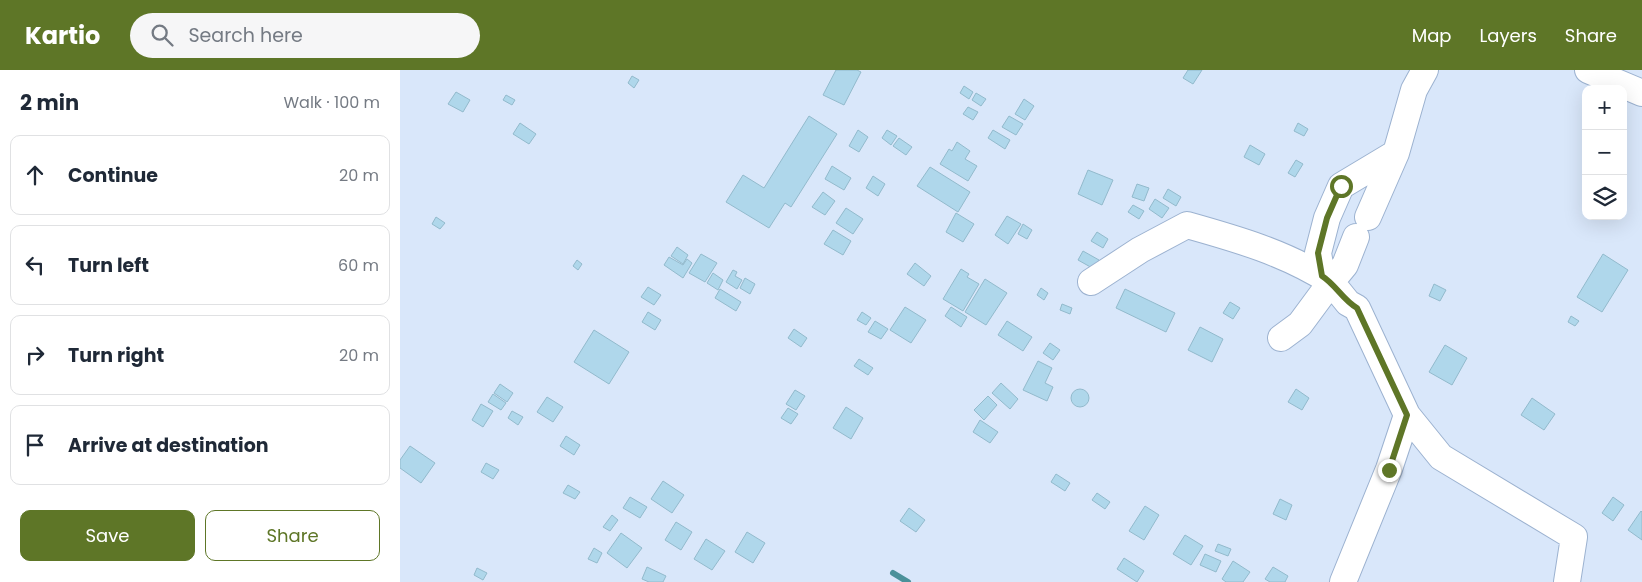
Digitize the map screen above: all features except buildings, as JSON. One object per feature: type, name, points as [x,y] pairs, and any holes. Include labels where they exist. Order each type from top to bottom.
[{"type":"street","points":[[1281,338],[1300,324],[1326,279],[1345,265],[1396,153],[1414,90],[1425,70]]},
{"type":"street","points":[[1588,70],[1642,93]]},
{"type":"street","points":[[1326,279],[1318,253],[1327,218],[1341,186],[1396,153]]},
{"type":"street","points":[[1091,282],[1140,250],[1186,225],[1250,243],[1299,263],[1326,279],[1348,303],[1357,308],[1407,415],[1441,458],[1574,537],[1567,582]]},
{"type":"street","points":[[1343,582],[1389,470],[1407,415]]},
{"type":"waterway","points":[[893,573],[908,582]]},
{"type":"route","points":[[1341,186],[1327,218],[1318,253],[1322,276],[1331,282],[1348,303],[1357,308],[1407,415],[1389,470]]}]
